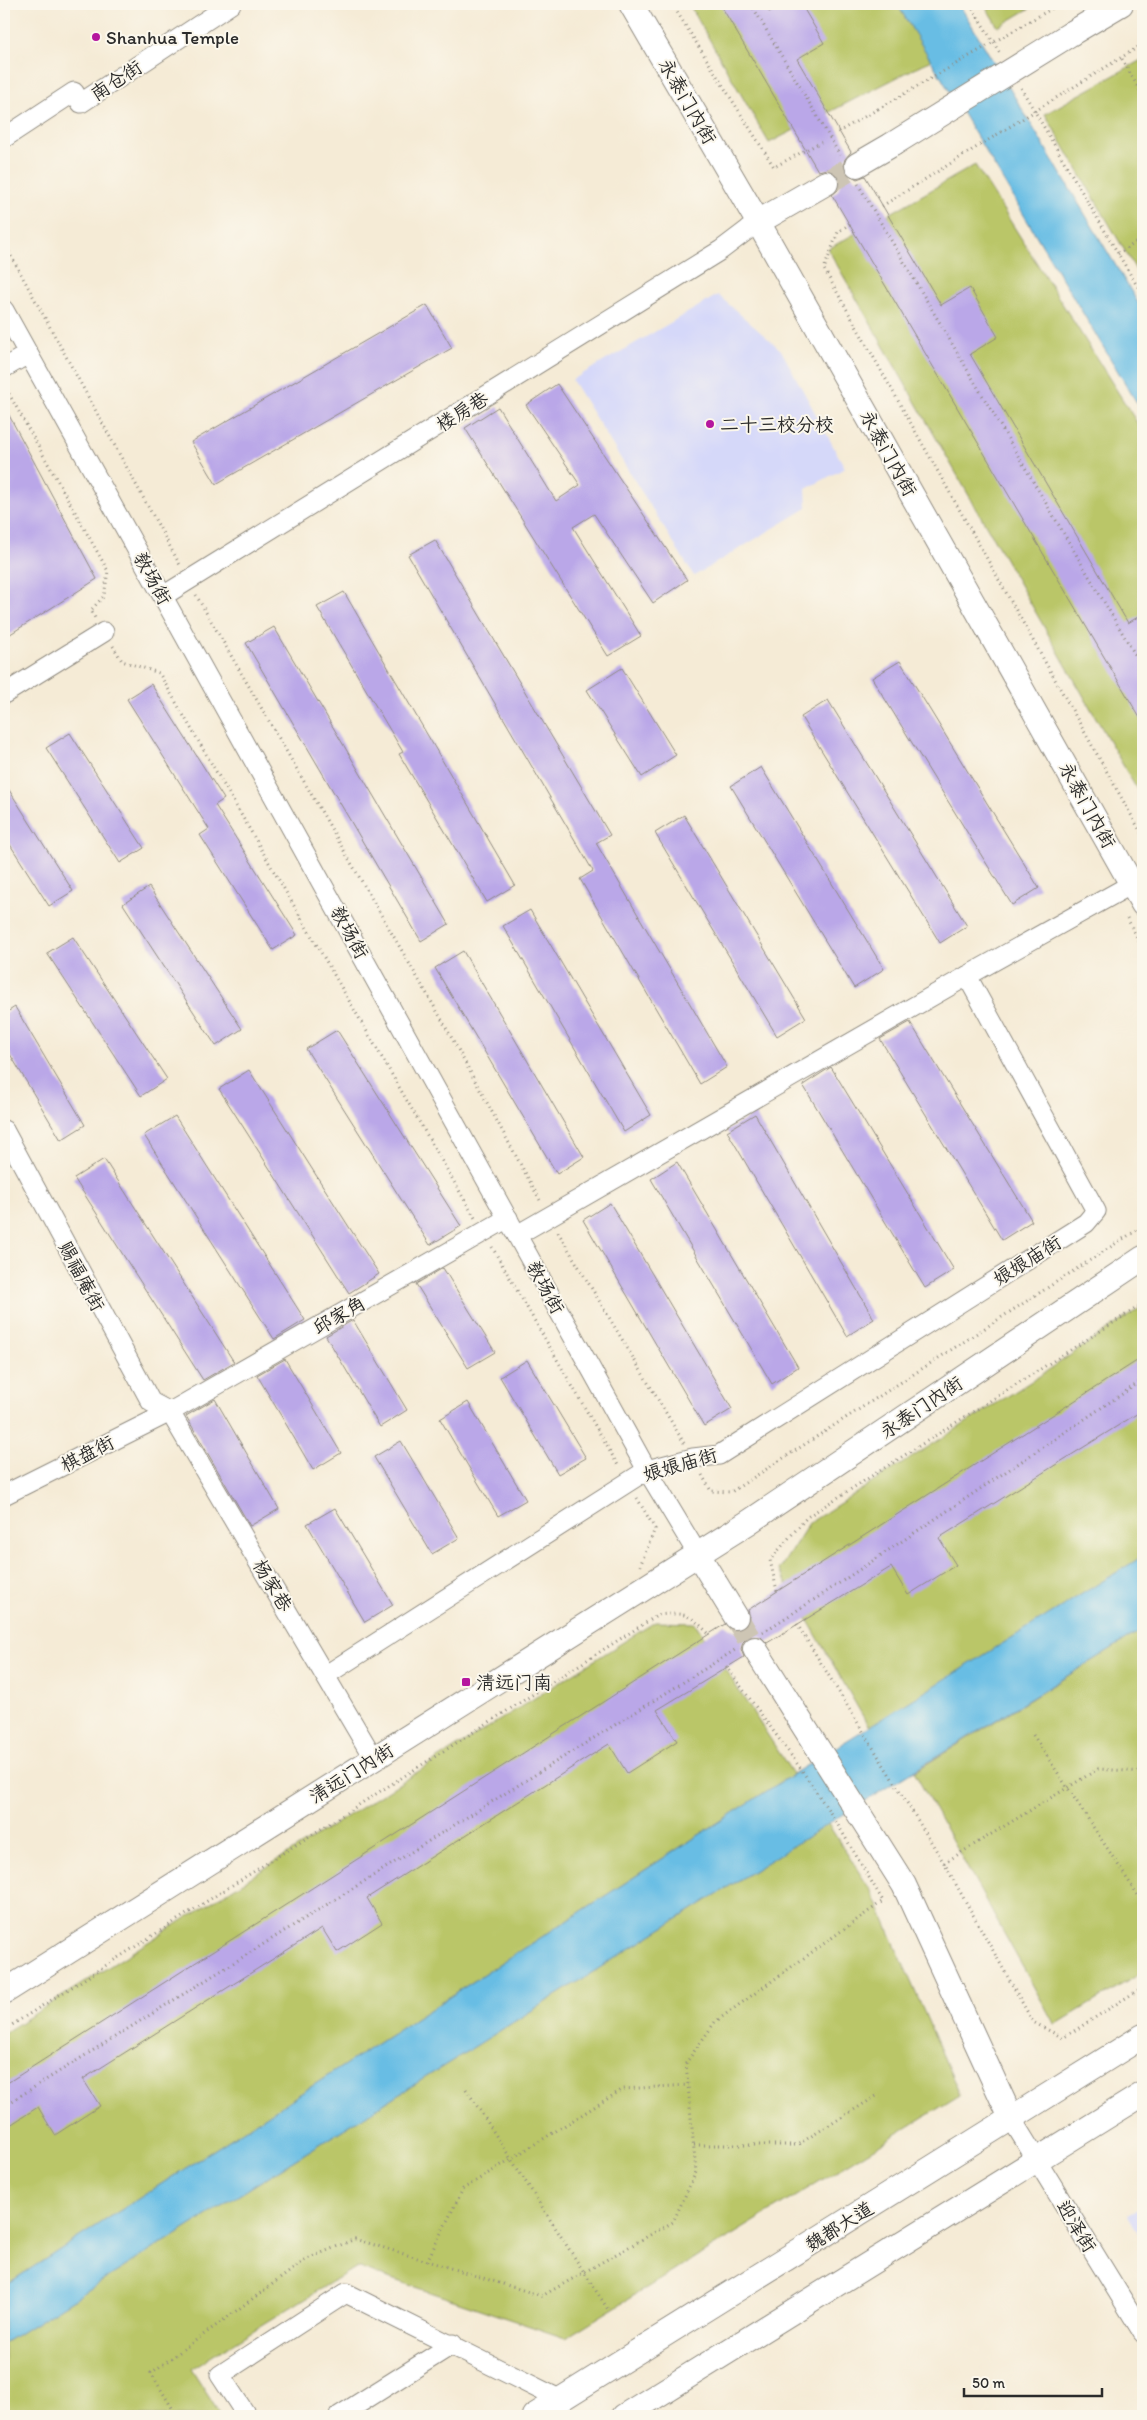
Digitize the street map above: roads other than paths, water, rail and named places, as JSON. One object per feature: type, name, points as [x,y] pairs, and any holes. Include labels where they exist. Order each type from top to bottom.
[{"type":"main road","name":"永泰门内街","points":[[631,4],[758,222],[1138,894]]},
{"type":"main road","points":[[852,168],[1120,4]]},
{"type":"main road","points":[[758,222],[826,184]]},
{"type":"main road","name":"永泰门内街","points":[[697,1553],[748,1522],[1143,1258]]},
{"type":"main road","points":[[697,1553],[736,1617]]},
{"type":"main road","name":"清远门内街","points":[[4,1992],[697,1553]]},
{"type":"main road","points":[[750,1644],[904,1885],[1011,2118]]},
{"type":"main road","name":"魏都大道","points":[[534,2416],[566,2408],[1011,2118],[1143,2036]]},
{"type":"main road","points":[[624,2416],[1143,2094]]},
{"type":"street","name":"南仓街","points":[[4,138],[74,92],[81,103],[231,4]]},
{"type":"street","name":"楼房巷","points":[[163,596],[721,250],[758,222]]},
{"type":"street","name":"教场街","points":[[4,310],[647,1470],[697,1553]]},
{"type":"street","points":[[4,368],[28,354]]},
{"type":"street","points":[[4,694],[104,632]]},
{"type":"street","points":[[517,1235],[967,976],[1138,894]]},
{"type":"street","name":"娘娘庙街","points":[[326,1675],[647,1470],[693,1458],[719,1455],[1086,1223],[1096,1211],[967,976]]},
{"type":"street","name":"赐福庵街","points":[[4,1130],[151,1402],[170,1412]]},
{"type":"street","name":"邱家角","points":[[170,1412],[508,1218]]},
{"type":"street","name":"棋盘街","points":[[4,1495],[170,1412]]},
{"type":"street","name":"杨家巷","points":[[170,1412],[374,1759]]},
{"type":"street","name":"迎泽街","points":[[1011,2118],[1143,2333]]},
{"type":"street","points":[[247,2416],[220,2375],[346,2293],[452,2344],[566,2408]]},
{"type":"street","points":[[339,2416],[452,2344]]},
{"type":"water","points":[[897,4],[959,4],[1143,311],[1143,413]]},
{"type":"water","points":[[1143,1556],[1143,1629],[828,1824],[4,2343],[4,2286],[793,1774]]},
{"type":"tunnel","points":[[826,183],[857,165]]},
{"type":"tunnel","points":[[736,1617],[755,1649]]},
{"type":"place","name":"Shanhua Temple","points":[[96,37]]},
{"type":"place","name":"二十三校分校","points":[[710,424]]},
{"type":"place","name":"清远门南","points":[[466,1682]]}]
